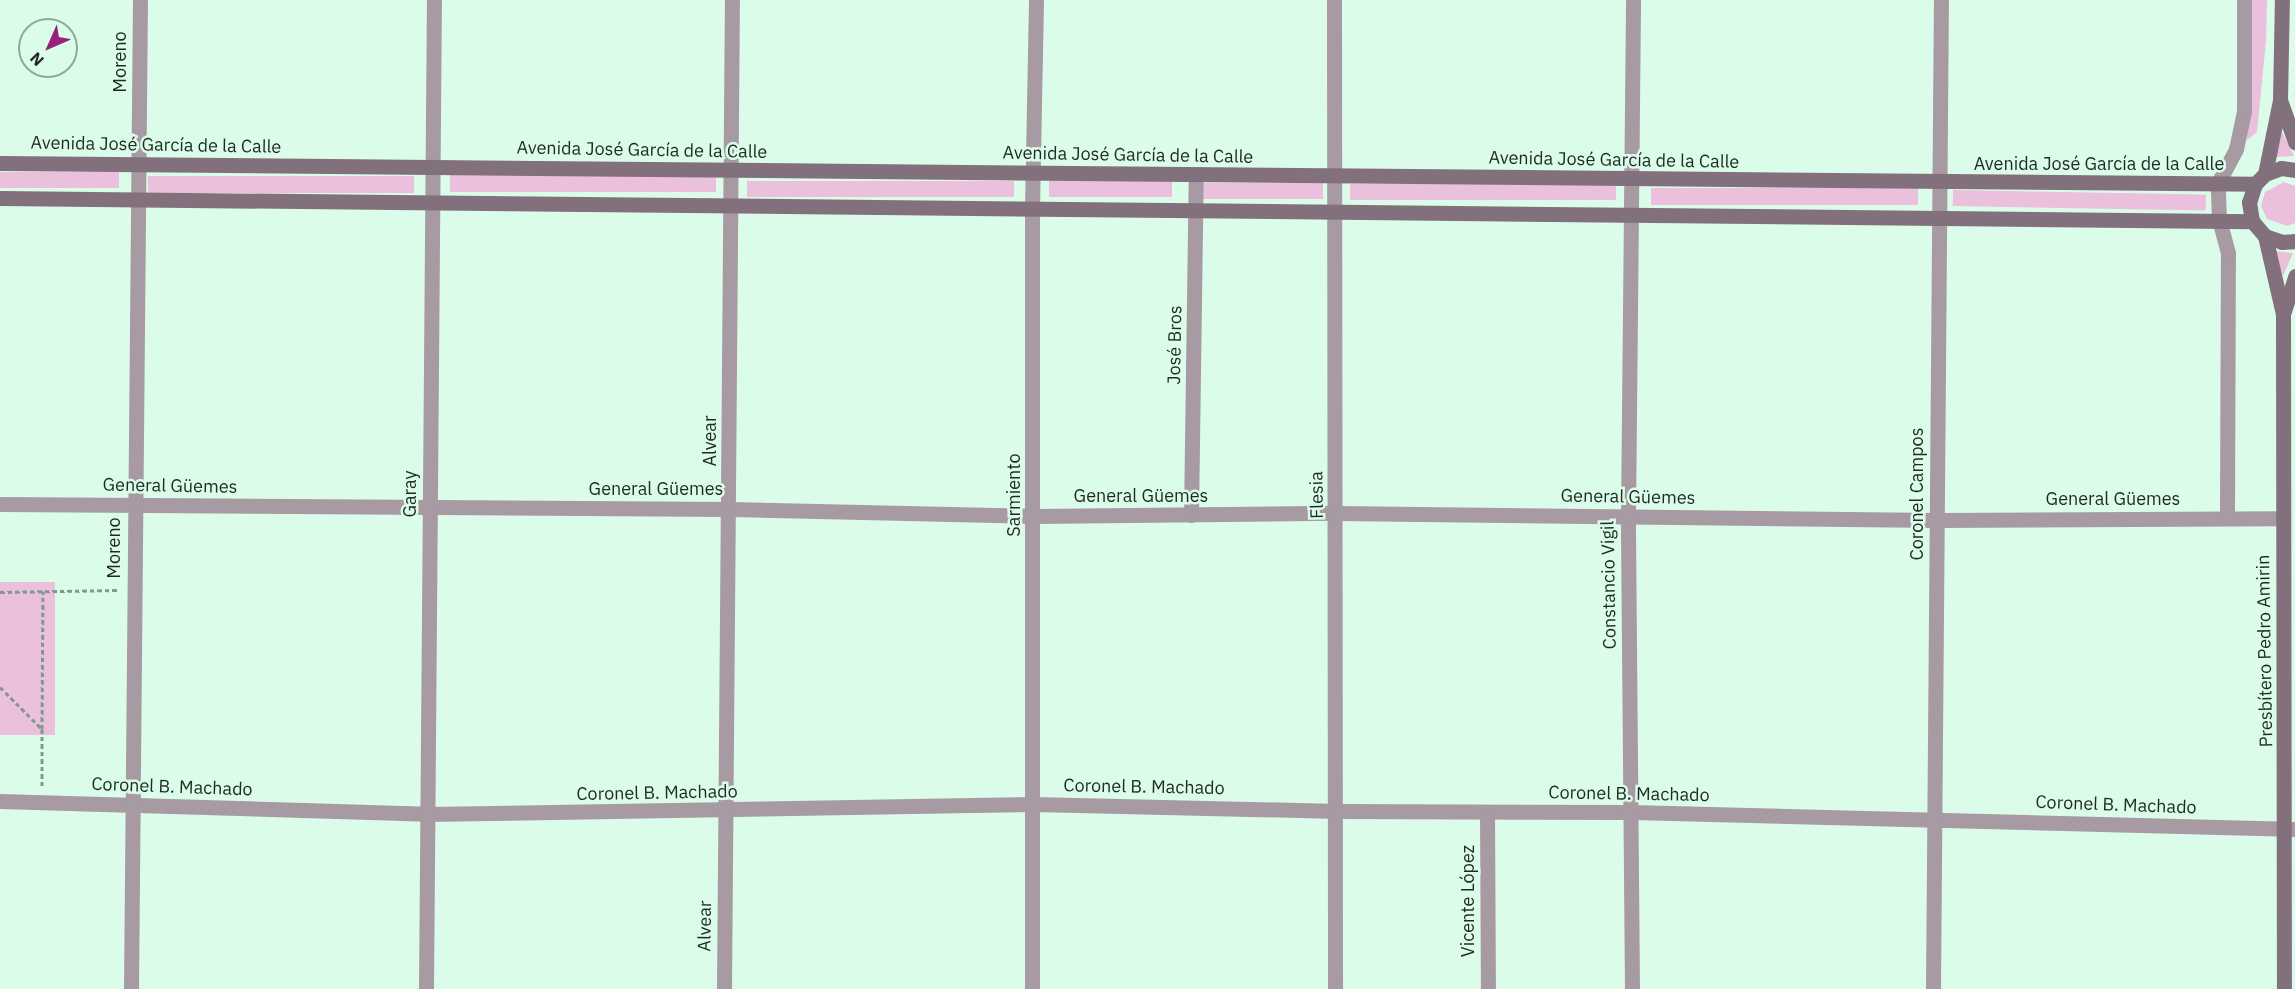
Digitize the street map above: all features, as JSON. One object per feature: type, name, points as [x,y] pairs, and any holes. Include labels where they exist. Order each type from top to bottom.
[{"type":"main road","points":[[2282,0],[2280,100],[2260,179],[2248,202],[2252,221],[2265,236],[2282,242],[2295,241]]},
{"type":"main road","points":[[2280,100],[2295,141]]},
{"type":"main road","name":"Avenida José García de la Calle","points":[[0,163],[1938,183],[2218,183],[2260,179],[2282,168],[2295,170]]},
{"type":"main road","points":[[0,198],[2252,221]]},
{"type":"main road","name":"Presbítero Pedro Amirin","points":[[2265,236],[2283,314],[2283,518],[2291,829],[2284,989]]},
{"type":"main road","name":"Presbítero Pedro Amirin","points":[[2283,314],[2295,276]]},
{"type":"street","name":"Moreno","points":[[131,989],[140,0]]},
{"type":"street","name":"Garay","points":[[426,989],[434,0]]},
{"type":"street","name":"Alvear","points":[[723,989],[729,509],[728,170],[732,0]]},
{"type":"street","name":"Sarmiento","points":[[1032,989],[1034,516],[1032,174],[1036,0]]},
{"type":"street","name":"Flesia","points":[[1334,0],[1332,176],[1338,811],[1335,989]]},
{"type":"street","name":"Constancio Vigil","points":[[1632,989],[1628,516],[1633,0]]},
{"type":"street","name":"Coronel Campos","points":[[1933,989],[1941,0]]},
{"type":"street","points":[[2227,518],[2228,253],[2219,220],[2218,183],[2235,149],[2244,111],[2244,0]]},
{"type":"street","name":"José Bros","points":[[1191,515],[1196,176]]},
{"type":"street","name":"General Güemes","points":[[0,504],[430,509],[729,509],[1034,516],[1336,513],[1937,520],[2283,518]]},
{"type":"street","name":"Coronel B. Machado","points":[[0,801],[427,814],[726,812],[1033,804],[1338,811],[1631,812],[2291,829]]},
{"type":"street","name":"Vicente López","points":[[1487,812],[1488,989]]},
{"type":"path","points":[[0,592],[134,590]]},
{"type":"path","points":[[42,802],[43,591]]},
{"type":"path","points":[[0,687],[42,729]]},
{"type":"shaded area","points":[[2252,0],[2267,0],[2266,41],[2257,132],[2247,140]]},
{"type":"shaded area","points":[[2282,132],[2294,156],[2276,157]]},
{"type":"shaded area","points":[[0,172],[119,172],[119,188],[0,188]]},
{"type":"shaded area","points":[[450,175],[716,175],[716,192],[450,192]]},
{"type":"shaded area","points":[[148,176],[414,176],[414,193],[148,193]]},
{"type":"shaded area","points":[[747,181],[1014,181],[1014,197],[747,197]]},
{"type":"shaded area","points":[[1049,181],[1172,181],[1172,197],[1049,197]]},
{"type":"shaded area","points":[[2284,182],[2295,186],[2295,223],[2287,226],[2267,219],[2261,206],[2265,192]]},
{"type":"shaded area","points":[[1200,183],[1323,183],[1323,199],[1200,199]]},
{"type":"shaded area","points":[[1350,184],[1616,184],[1616,200],[1350,200]]},
{"type":"shaded area","points":[[1651,188],[1918,188],[1918,205],[1651,205]]},
{"type":"shaded area","points":[[1953,190],[2206,194],[2206,210],[1953,206]]},
{"type":"shaded area","points":[[2275,251],[2293,253],[2283,276]]},
{"type":"shaded area","points":[[0,582],[55,582],[55,735],[0,735]]}]
